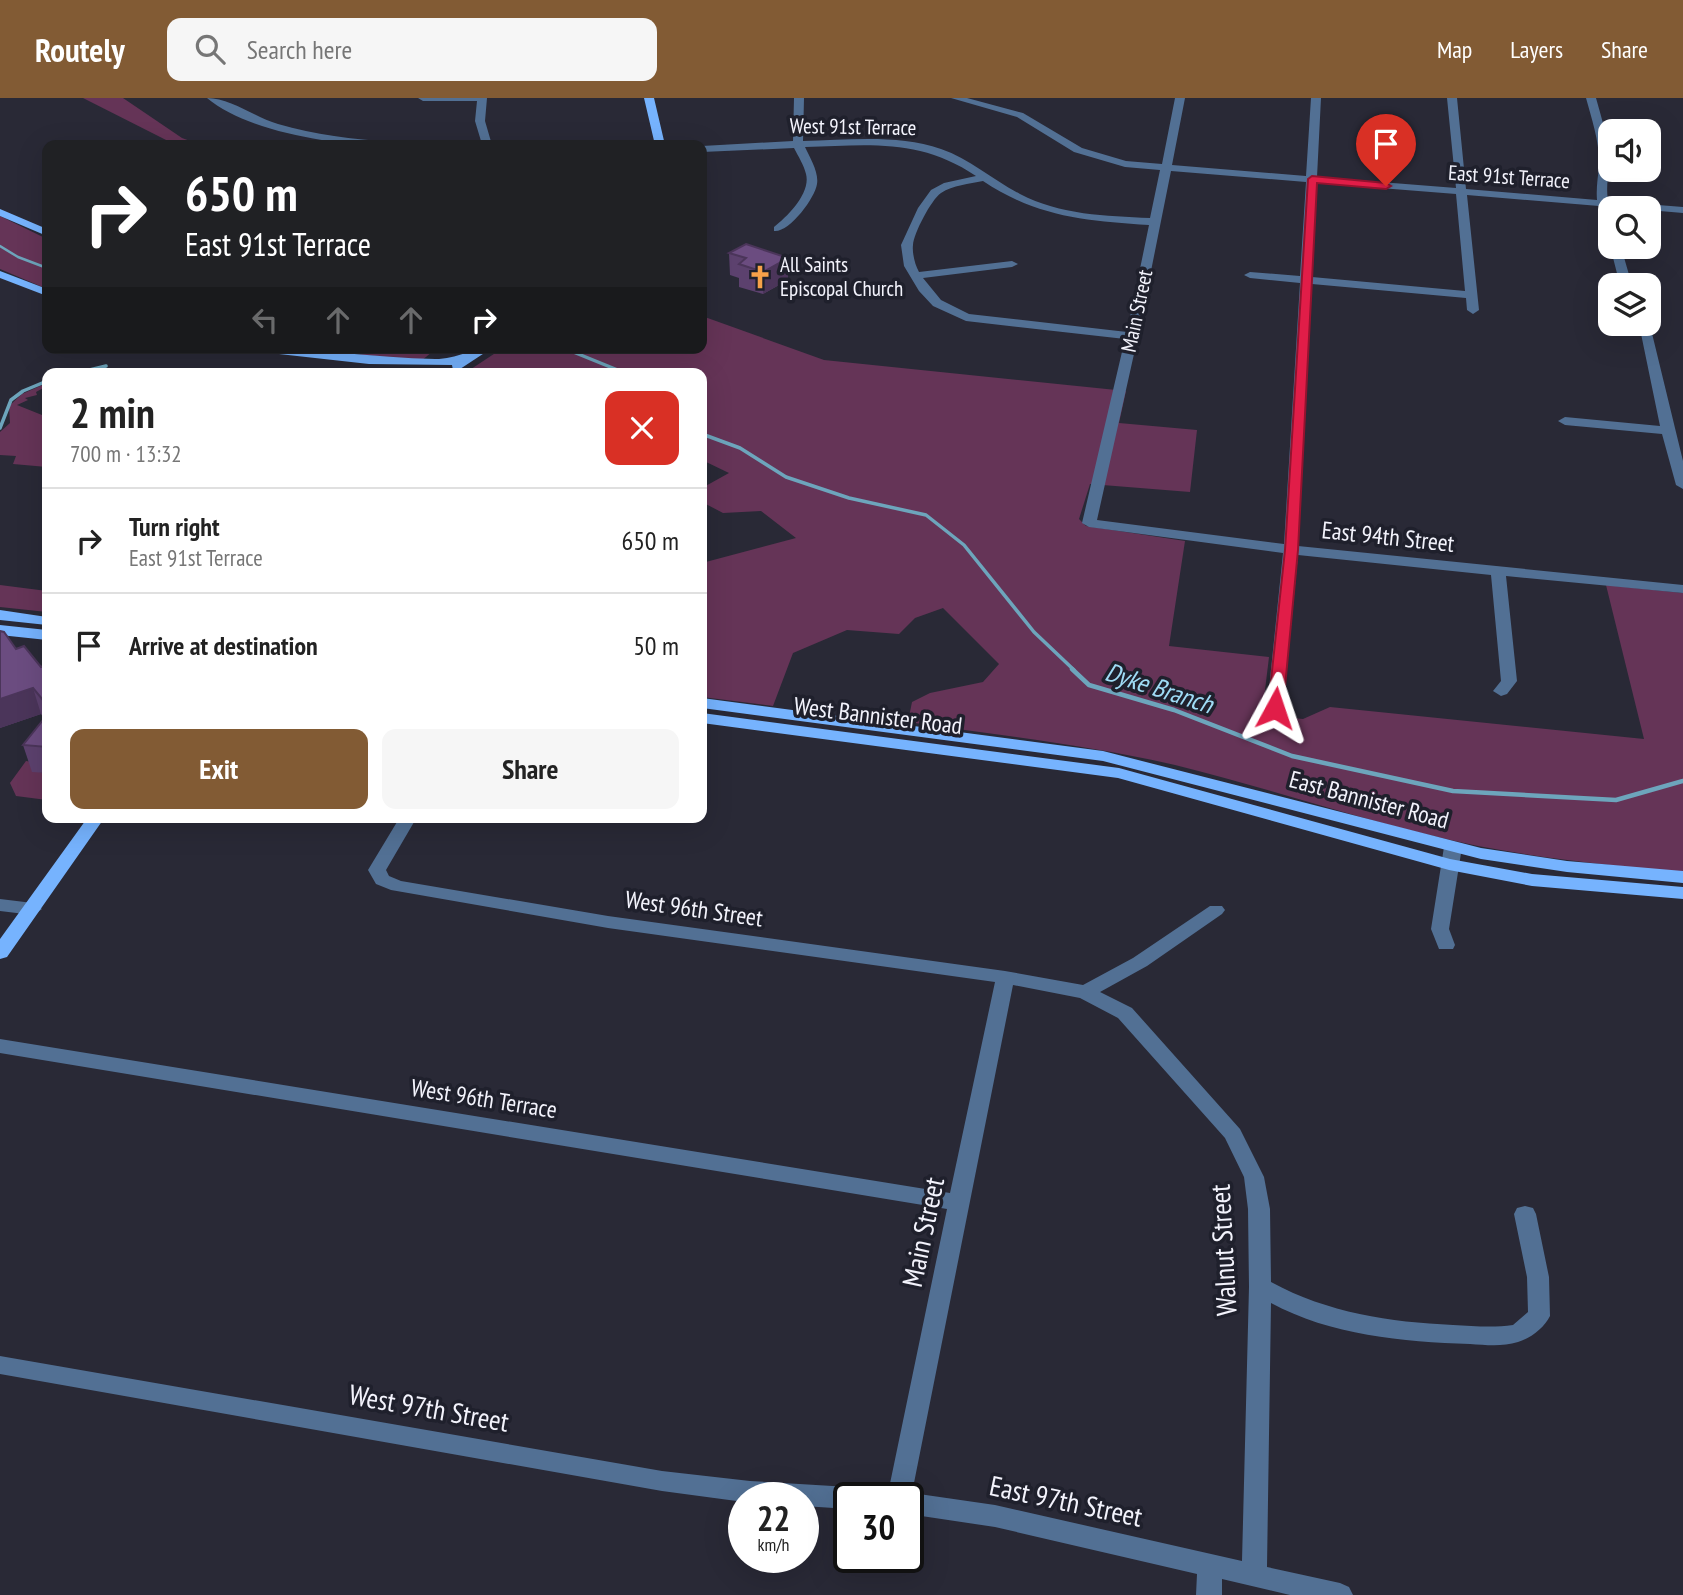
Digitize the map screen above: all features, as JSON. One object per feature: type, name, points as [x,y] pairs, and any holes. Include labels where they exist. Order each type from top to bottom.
[{"type":"main road","points":[[649,98],[659,140]]},
{"type":"main road","points":[[0,212],[42,231]]},
{"type":"main road","points":[[0,274],[42,291]]},
{"type":"main road","points":[[316,354],[432,363],[466,360]]},
{"type":"main road","points":[[426,368],[443,354]]},
{"type":"main road","points":[[455,368],[476,354]]},
{"type":"main road","points":[[369,360],[396,368]]},
{"type":"main road","points":[[0,615],[42,620]]},
{"type":"main road","points":[[0,630],[42,634]]},
{"type":"main road","name":"West Bannister Road","points":[[707,704],[1047,755]]},
{"type":"main road","name":"West Bannister Road","points":[[707,719],[1047,755]]},
{"type":"main road","name":"East Bannister Road","points":[[1047,755],[1451,855],[1532,880],[1683,894]]},
{"type":"main road","points":[[0,953],[92,823]]},
{"type":"main road","name":"East Bannister Road","points":[[1451,855],[1683,877]]},
{"type":"street","points":[[212,98],[246,115],[318,137],[345,140]]},
{"type":"street","points":[[423,98],[482,98],[480,121],[485,140]]},
{"type":"street","points":[[778,229],[790,220],[812,187],[812,175],[797,144],[799,98]]},
{"type":"street","name":"East 91st Terrace","points":[[956,98],[1020,115],[1092,156],[1166,169],[1598,204]]},
{"type":"street","name":"Main Street","points":[[1089,523],[1132,336],[1180,98]]},
{"type":"street","points":[[1275,708],[1291,550],[1316,98]]},
{"type":"street","points":[[1452,98],[1473,310]]},
{"type":"street","points":[[1591,98],[1601,136],[1603,196]]},
{"type":"street","name":"West 91st Terrace","points":[[707,149],[797,144],[916,145],[950,155],[1017,197],[1048,209],[1088,217],[1155,222]]},
{"type":"street","points":[[985,177],[948,185],[929,199],[907,245],[909,266],[914,276],[937,303],[949,311],[973,318],[1132,336]]},
{"type":"street","name":"East 91st Terrace","points":[[1661,208],[1683,210]]},
{"type":"street","points":[[914,276],[1012,264]]},
{"type":"street","points":[[1250,275],[1472,295]]},
{"type":"street","points":[[1648,336],[1683,485]]},
{"type":"street","points":[[1564,421],[1668,430]]},
{"type":"street","name":"East 94th Street","points":[[1089,523],[1291,550],[1683,589]]},
{"type":"street","points":[[1498,571],[1508,681],[1501,691]]},
{"type":"street","name":"West 96th Street","points":[[405,823],[377,870],[382,880],[397,886],[608,922],[1005,977],[1085,992]]},
{"type":"street","points":[[1446,945],[1440,929],[1451,855]]},
{"type":"street","points":[[0,905],[33,909]]},
{"type":"street","points":[[1085,992],[1140,962],[1216,910]]},
{"type":"street","name":"Main Street","points":[[902,1482],[1005,977]]},
{"type":"street","name":"Walnut Street","points":[[1085,992],[1125,1013],[1233,1134],[1254,1177],[1259,1209],[1260,1287],[1254,1576]]},
{"type":"street","name":"West 96th Terrace","points":[[0,1046],[960,1203]]},
{"type":"street","points":[[1260,1287],[1300,1307],[1353,1322],[1440,1334],[1519,1333],[1539,1316],[1542,1294],[1539,1268],[1532,1253],[1525,1214]]},
{"type":"street","name":"West 97th Street","points":[[0,1366],[313,1418],[662,1481],[750,1492],[833,1497]]},
{"type":"street","name":"East 97th Street","points":[[924,1505],[995,1516],[1254,1576]]},
{"type":"street","points":[[1209,1595],[1210,1565]]},
{"type":"street","points":[[1254,1576],[1340,1595]]},
{"type":"shaded area","points":[[83,98],[123,98],[187,140],[166,140]]},
{"type":"shaded area","points":[[0,216],[42,237],[42,287],[0,269]]},
{"type":"shaded area","points":[[707,318],[824,360],[1126,391],[1119,423],[1197,430],[1190,492],[1090,484],[1079,519],[1086,526],[1185,541],[1169,646],[1269,657],[1262,715],[1303,719],[1330,707],[1644,739],[1606,585],[1683,593],[1683,872],[1580,862],[1478,846],[1402,828],[1175,765],[1076,746],[908,722],[912,702],[930,693],[983,682],[999,664],[943,608],[915,618],[899,634],[847,630],[793,653],[773,706],[707,698],[707,562],[796,538],[761,511],[723,513],[707,505],[707,485],[729,473],[707,462],[707,368],[473,368],[494,354],[707,354]]},
{"type":"shaded area","points":[[356,354],[430,354],[421,361]]},
{"type":"shaded area","points":[[42,385],[42,389],[36,392],[37,395],[25,398],[28,400],[17,405],[42,415],[42,467],[13,464],[16,456],[0,455],[0,432],[10,423],[9,406],[22,394]]},
{"type":"shaded area","points":[[0,585],[42,590],[42,611],[0,607]]},
{"type":"shaded area","points":[[26,761],[39,763],[32,771],[42,772],[42,799],[16,796],[10,783]]},
{"type":"building","points":[[746,244],[788,258],[763,272],[739,264],[746,258],[729,253]]},
{"type":"building","points":[[0,631],[4,632],[16,649],[24,646],[42,667],[42,699],[33,688],[0,699]]},
{"type":"building","points":[[42,721],[42,747],[23,745]]},
{"type":"waterway","name":"Dyke Branch","points":[[0,246],[18,257],[42,266]]},
{"type":"waterway","name":"Dyke Branch","points":[[578,354],[613,368]]},
{"type":"waterway","points":[[98,368],[106,366]]},
{"type":"waterway","points":[[0,428],[11,400],[23,391],[42,383]]},
{"type":"waterway","name":"Dyke Branch","points":[[707,436],[740,448],[786,477],[849,498],[926,515],[964,545],[1034,632],[1074,670]]},
{"type":"waterway","name":"Dyke Branch","points":[[1072,669],[1089,685],[1174,710],[1292,756],[1453,791],[1616,800],[1683,781]]},
{"type":"place","name":"All Saints Episcopal Church","points":[[760,277]]},
{"type":"route","points":[[1275,708],[1291,550],[1312,179],[1386,186]]}]
